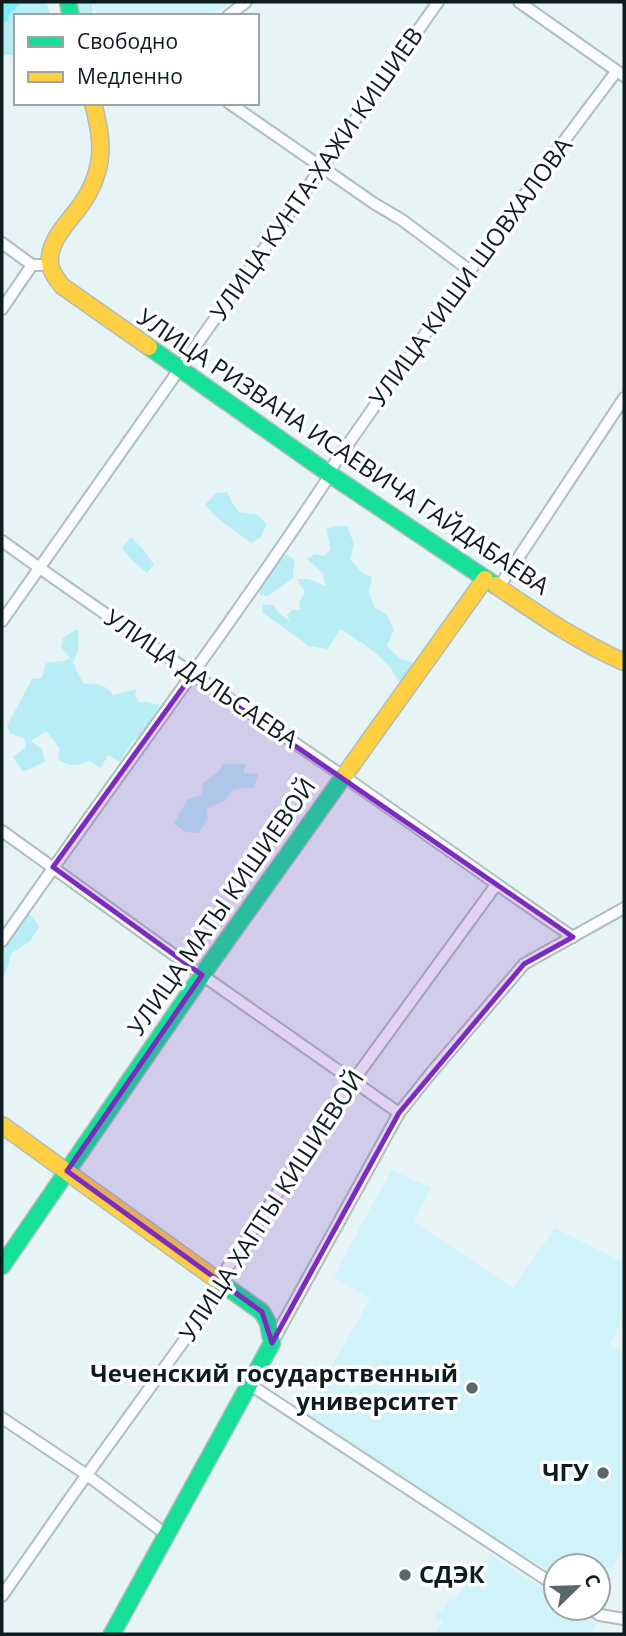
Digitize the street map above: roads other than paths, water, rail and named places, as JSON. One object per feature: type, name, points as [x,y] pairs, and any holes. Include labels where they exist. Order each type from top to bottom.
[{"type":"street","points":[[231,14],[246,2]]},
{"type":"street","name":"УЛИЦА КУНТА-ХАЖИ КИШИЕВ","points":[[2,621],[438,2]]},
{"type":"street","points":[[519,2],[621,72]]},
{"type":"street","name":"УЛИЦА КИШИ ШОВХАЛОВА","points":[[2,941],[274,561],[329,474],[470,270],[544,167],[621,72]]},
{"type":"street","points":[[2,243],[32,265],[50,265],[54,243],[86,196],[97,173],[100,136],[93,105]]},
{"type":"street","points":[[232,105],[402,220],[470,270]]},
{"type":"street","points":[[2,309],[32,265]]},
{"type":"street","name":"УЛИЦА РИЗВАНА ИСАЕВИЧА ГАЙДАБАЕВА","points":[[50,265],[62,286],[329,474],[573,636],[624,662]]},
{"type":"street","name":"УЛИЦА МАТЫ КИШИЕВОЙ","points":[[2,1266],[136,1068],[343,776],[492,583],[624,398]]},
{"type":"street","name":"УЛИЦА ДАЛЬСАЕВА","points":[[2,541],[192,675],[573,936]]},
{"type":"street","points":[[2,831],[399,1114]]},
{"type":"street","name":"УЛИЦА ХАПТЫ КИШИЕВОЙ","points":[[2,1596],[217,1295],[219,1280],[353,1081],[496,885]]},
{"type":"street","points":[[113,1634],[399,1114],[524,964],[624,908]]},
{"type":"street","points":[[2,1125],[262,1312],[268,1323],[272,1343]]},
{"type":"street","points":[[249,1384],[542,1577]]},
{"type":"street","points":[[2,1418],[87,1475],[167,1535]]},
{"type":"water","points":[[2,2],[21,2],[9,15],[7,22],[2,21]]},
{"type":"place","name":"Чеченский государственный университет","points":[[472,1388]]},
{"type":"place","name":"ЧГУ","points":[[603,1473]]},
{"type":"place","name":"СДЭК","points":[[405,1575]]}]
